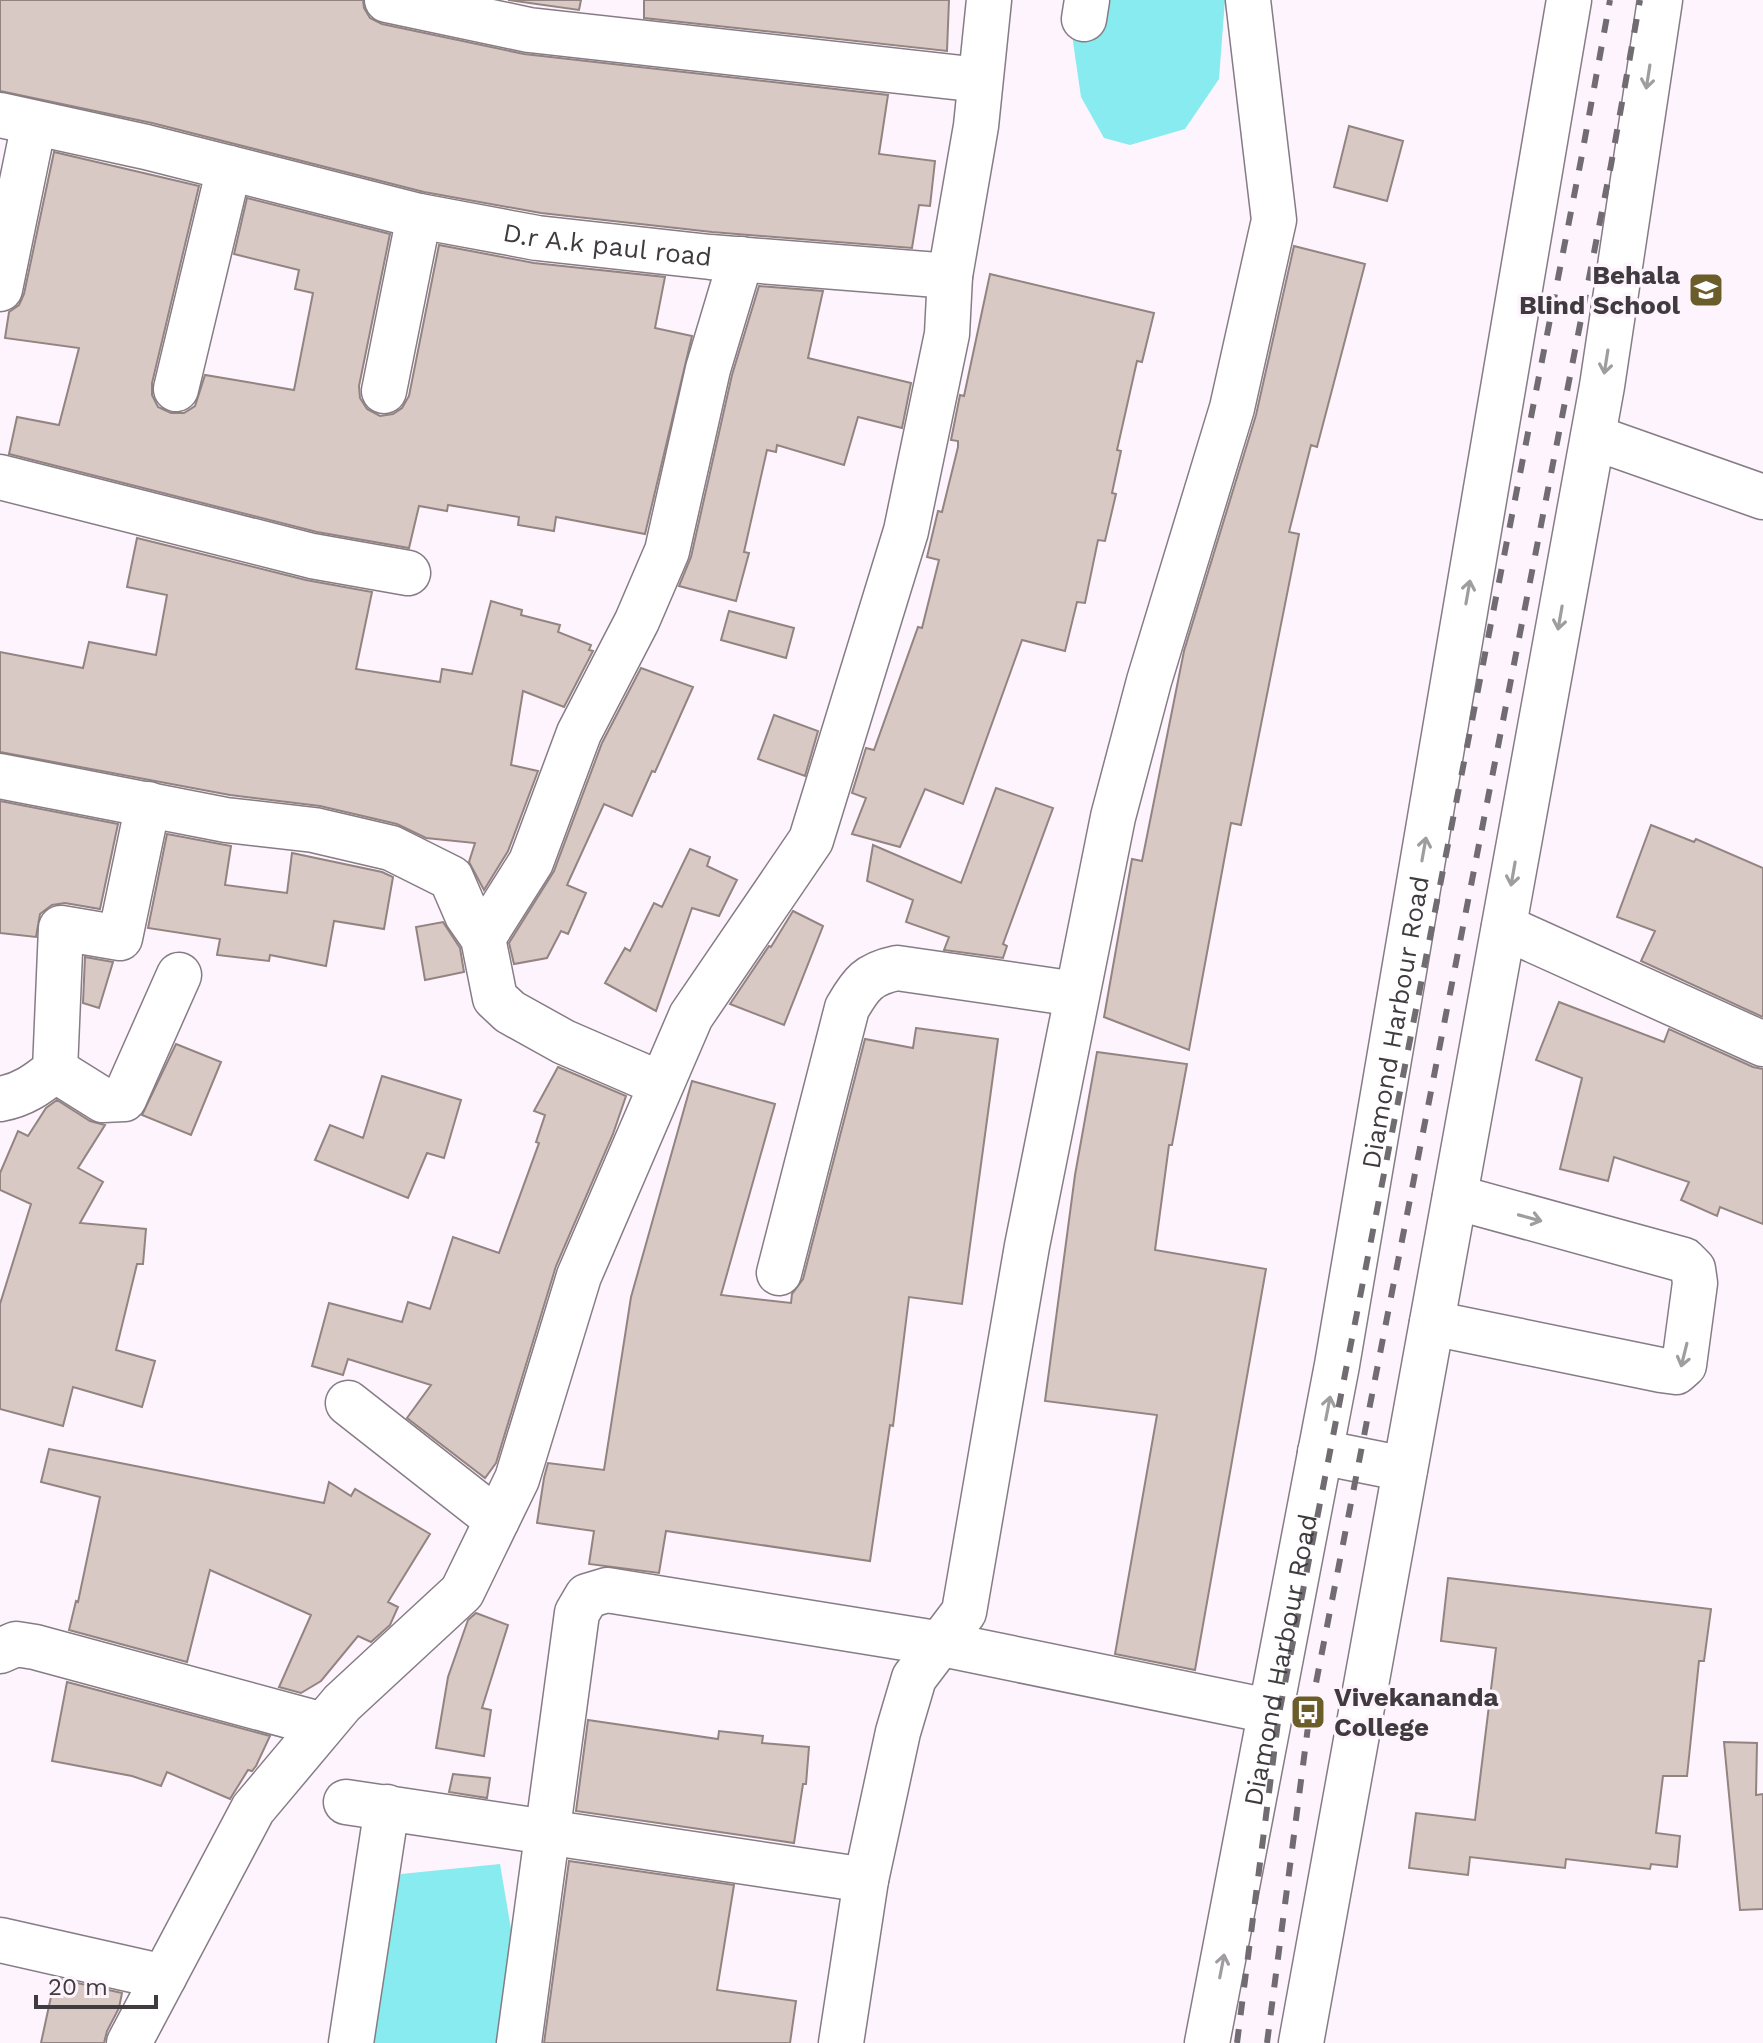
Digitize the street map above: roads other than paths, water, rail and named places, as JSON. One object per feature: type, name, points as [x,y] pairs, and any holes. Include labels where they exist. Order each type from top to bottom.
[{"type":"main road","points":[[387,0],[529,30],[980,80]]},
{"type":"main road","points":[[129,2043],[253,1809],[342,1703],[462,1592],[517,1479],[579,1276],[691,1016],[811,840],[906,531],[947,334],[950,276],[969,171],[989,0]]},
{"type":"main road","points":[[841,2043],[866,1880],[898,1732],[914,1678],[964,1612],[1027,1246],[1113,817],[1149,681],[1232,408],[1274,220],[1248,0]]},
{"type":"main road","name":"Diamond Harbour Road","points":[[1207,2043],[1320,1452],[1569,0]]},
{"type":"main road","points":[[1301,2043],[1593,437],[1660,0]]},
{"type":"main road","points":[[0,289],[17,119]]},
{"type":"main road","name":"D.r A.k paul road","points":[[17,119],[419,216],[537,238],[950,276]]},
{"type":"main road","points":[[176,389],[229,168]]},
{"type":"main road","points":[[384,391],[419,216]]},
{"type":"main road","points":[[483,938],[531,862],[579,733],[637,621],[667,551],[681,501],[708,369],[741,259]]},
{"type":"main road","points":[[1593,437],[1763,497]]},
{"type":"main road","points":[[0,477],[298,553],[408,573]]},
{"type":"main road","points":[[0,776],[226,820],[314,830],[391,848],[451,878],[467,915],[483,938],[495,998],[510,1012],[564,1042],[661,1084]]},
{"type":"main road","points":[[0,1099],[15,1097],[33,1088],[55,1070],[61,928],[120,938],[148,804]]},
{"type":"main road","points":[[1504,927],[1763,1044]]},
{"type":"main road","points":[[779,1273],[847,1008],[861,985],[879,972],[897,968],[1076,994]]},
{"type":"main road","points":[[55,1070],[103,1100],[124,1099],[179,975]]},
{"type":"main road","points":[[1432,1323],[1661,1370],[1676,1372],[1684,1365],[1695,1283],[1693,1269],[1684,1260],[1455,1197]]},
{"type":"main road","points":[[348,1403],[497,1520]]},
{"type":"main road","points":[[1320,1452],[1405,1469]]},
{"type":"main road","points":[[519,2043],[577,1613],[587,1596],[607,1590],[942,1644],[1269,1711]]},
{"type":"main road","points":[[0,1651],[16,1644],[35,1647],[323,1725]]},
{"type":"main road","points":[[351,2043],[366,1804],[866,1880]]},
{"type":"main road","points":[[0,1940],[164,1977]]},
{"type":"water","points":[[1074,0],[1225,0],[1219,79],[1185,129],[1130,145],[1104,138],[1081,97],[1070,21]]},
{"type":"water","points":[[500,1864],[519,1976],[504,2043],[351,2043],[366,1970],[401,1874]]},
{"type":"railway","points":[[1237,2043],[1279,1714],[1610,0]]},
{"type":"railway","points":[[1267,2043],[1309,1719],[1611,165],[1640,0]]},
{"type":"place","name":"Behala Blind School","points":[[1706,290]]},
{"type":"place","name":"Vivekananda College","points":[[1308,1712]]}]
